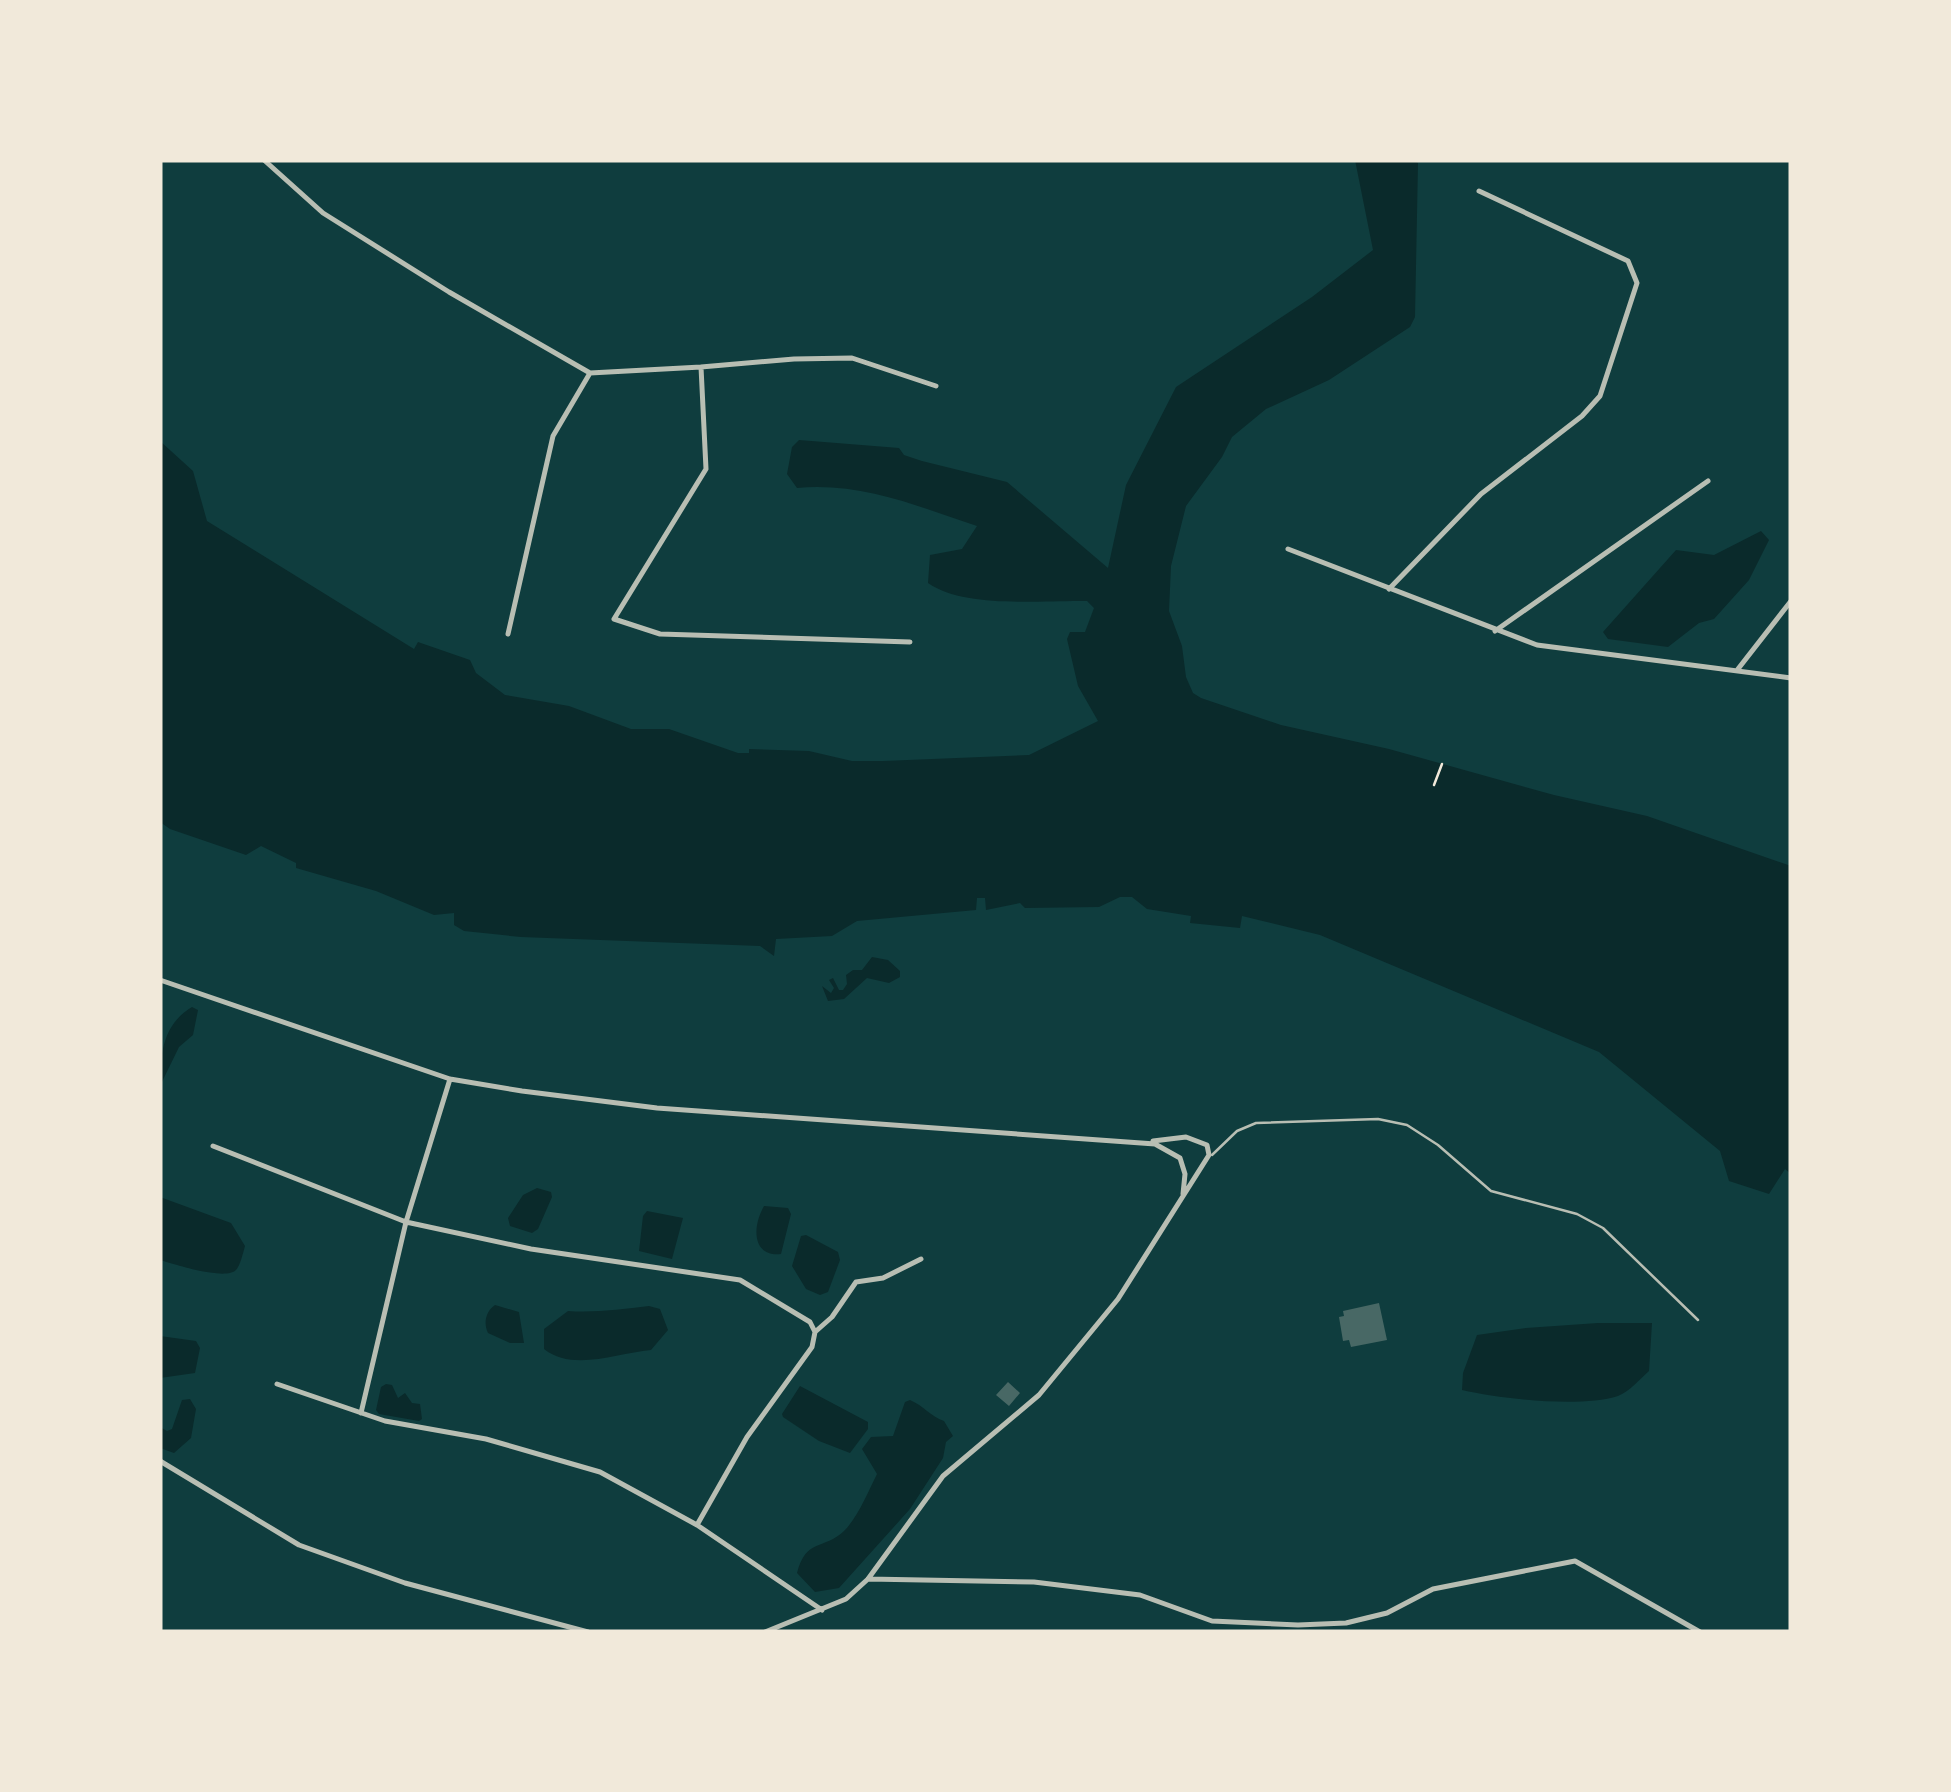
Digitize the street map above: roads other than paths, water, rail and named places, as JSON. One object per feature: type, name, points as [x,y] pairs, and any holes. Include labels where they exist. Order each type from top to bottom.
[{"type":"street","points":[[264,160],[323,213],[448,292],[590,372],[852,358],[936,386]]},
{"type":"street","points":[[1389,590],[1480,494],[1582,416],[1600,396],[1637,283],[1628,262],[1479,190]]},
{"type":"street","points":[[701,367],[706,469],[614,619],[660,634],[910,642]]},
{"type":"street","points":[[508,634],[553,436],[590,372]]},
{"type":"street","points":[[1495,631],[1708,481]]},
{"type":"street","points":[[1288,549],[1538,646],[1791,678]]},
{"type":"street","points":[[1738,669],[1791,601]]},
{"type":"street","points":[[160,980],[450,1078],[522,1091],[658,1108],[1145,1142],[1162,1146],[1180,1158],[1185,1174],[1183,1194]]},
{"type":"street","points":[[361,1413],[406,1222],[450,1078]]},
{"type":"street","points":[[765,1632],[846,1599],[868,1579],[943,1476],[1031,1402],[1118,1299],[1204,1163],[1208,1148],[1200,1140],[1186,1137],[1145,1142]]},
{"type":"street","points":[[213,1146],[406,1222],[531,1249],[740,1280],[810,1322],[815,1332]]},
{"type":"street","points":[[696,1526],[757,1422],[812,1347],[815,1332],[832,1316],[856,1282],[883,1278],[921,1260]]},
{"type":"street","points":[[276,1384],[385,1421],[486,1439],[586,1467],[696,1526],[822,1610]]},
{"type":"street","points":[[160,1462],[299,1545],[405,1583],[588,1632]]},
{"type":"street","points":[[868,1579],[1034,1582],[1140,1595],[1212,1621],[1346,1623],[1387,1613],[1433,1589],[1576,1561],[1700,1632]]},
{"type":"lane","points":[[1204,1163],[1237,1131],[1256,1123],[1378,1119],[1407,1124],[1491,1191],[1578,1214],[1604,1228],[1698,1320]]},
{"type":"water","points":[[1355,160],[1418,163],[1415,317],[1410,327],[1329,380],[1266,409],[1232,437],[1186,506],[1171,566],[1169,611],[1182,646],[1186,677],[1193,693],[1201,698],[1281,725],[1647,816],[1791,866],[1791,1174],[1785,1169],[1769,1194],[1729,1181],[1720,1151],[1599,1052],[1320,935],[1242,916],[1240,928],[1190,923],[1191,916],[1147,909],[1132,897],[1120,897],[1099,907],[1025,908],[1020,903],[986,910],[985,898],[977,898],[976,910],[857,921],[832,936],[776,939],[774,956],[760,946],[521,937],[464,931],[454,925],[454,913],[434,915],[376,891],[296,868],[296,863],[261,846],[246,855],[160,822],[160,441],[193,471],[207,521],[414,649],[418,642],[470,660],[476,673],[505,695],[569,706],[631,729],[669,729],[738,753],[749,753],[749,749],[809,751],[852,761],[1029,755],[1098,721],[1078,686],[1067,639],[1070,632],[1085,632],[1094,608],[1087,601],[982,600],[962,597],[928,583],[930,555],[962,549],[977,526],[866,492],[797,488],[787,474],[792,447],[799,440],[899,448],[904,455],[922,461],[1007,482],[1108,568],[1126,485],[1176,387],[1312,297],[1373,250]]},
{"type":"water","points":[[1761,531],[1769,540],[1749,580],[1714,619],[1699,623],[1668,647],[1608,639],[1603,632],[1676,550],[1714,555]]},
{"type":"water","points":[[872,957],[888,960],[900,971],[900,977],[889,983],[867,978],[844,999],[828,1001],[822,986],[831,993],[834,988],[829,980],[833,978],[839,990],[843,990],[846,975],[862,970]]},
{"type":"water","points":[[192,1007],[198,1010],[193,1035],[179,1047],[160,1086],[169,1031]]},
{"type":"water","points":[[537,1188],[551,1192],[552,1197],[538,1229],[532,1233],[510,1226],[508,1218],[523,1195]]},
{"type":"water","points":[[160,1197],[231,1223],[245,1246],[236,1270],[211,1273],[160,1260]]},
{"type":"water","points":[[764,1206],[788,1208],[791,1214],[781,1254],[764,1251],[757,1239]]},
{"type":"water","points":[[647,1211],[683,1218],[672,1259],[639,1251]]},
{"type":"water","points":[[801,1236],[838,1252],[840,1260],[828,1292],[820,1295],[806,1289],[792,1266]]},
{"type":"water","points":[[495,1305],[519,1312],[524,1343],[510,1343],[488,1333],[486,1318]]},
{"type":"water","points":[[649,1306],[660,1309],[668,1330],[651,1350],[582,1360],[556,1356],[544,1349],[544,1329],[568,1311]]},
{"type":"water","points":[[1598,1323],[1652,1323],[1649,1371],[1622,1394],[1602,1400],[1562,1402],[1462,1390],[1463,1373],[1477,1335]]},
{"type":"water","points":[[160,1336],[196,1341],[200,1348],[195,1373],[160,1378]]},
{"type":"water","points":[[392,1385],[398,1398],[405,1393],[412,1403],[420,1404],[422,1419],[379,1414],[376,1410],[381,1387]]},
{"type":"water","points":[[800,1386],[868,1422],[868,1429],[850,1453],[819,1441],[783,1417]]},
{"type":"water","points":[[190,1399],[196,1409],[191,1438],[174,1453],[160,1448],[160,1427],[172,1429],[182,1400]]},
{"type":"water","points":[[910,1400],[944,1421],[953,1436],[946,1442],[943,1458],[910,1509],[839,1588],[815,1592],[797,1573],[801,1562],[811,1549],[837,1537],[854,1519],[877,1474],[862,1449],[871,1437],[893,1436],[905,1402]]}]
